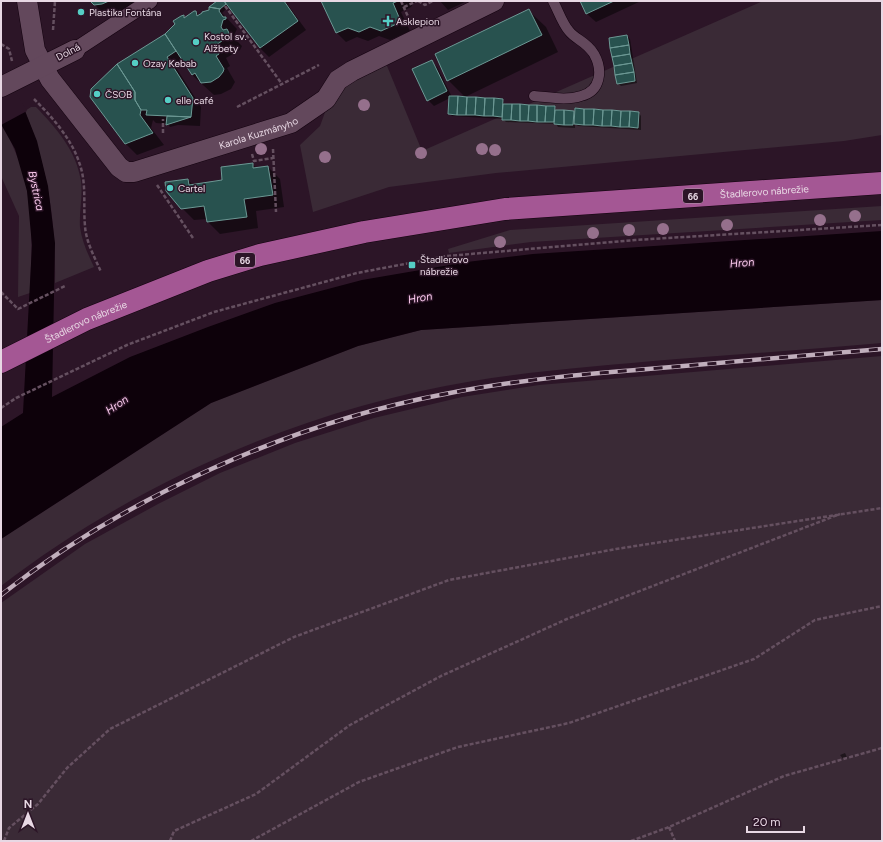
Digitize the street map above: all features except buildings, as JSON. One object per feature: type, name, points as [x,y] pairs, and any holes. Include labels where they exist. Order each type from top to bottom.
[{"type":"main road","name":"Štadlerovo nábrežie","points":[[1,362],[87,319],[208,271],[260,255],[364,232],[504,210],[882,183]]},
{"type":"street","points":[[27,1],[35,50],[42,66]]},
{"type":"street","name":"Dolná","points":[[9,76],[42,66],[75,50],[150,1]]},
{"type":"street","name":"Karola Kuzmányho","points":[[42,66],[55,87],[119,167],[126,172],[134,172],[272,130],[291,122],[308,112],[326,98],[338,80],[414,30],[494,1]]},
{"type":"lane","points":[[534,96],[568,98],[582,96],[595,87],[599,78],[599,68],[594,54],[584,41],[569,31],[553,1]]},
{"type":"path","points":[[53,32],[55,1]]},
{"type":"path","points":[[401,1],[414,30]]},
{"type":"path","points":[[404,7],[417,1],[425,5],[434,1]]},
{"type":"path","points":[[225,6],[282,84]]},
{"type":"path","points":[[1,44],[9,49],[9,76]]},
{"type":"path","points":[[237,107],[319,65]]},
{"type":"path","points":[[34,99],[65,134],[80,162],[84,182],[85,227],[89,244],[101,272]]},
{"type":"path","points":[[163,119],[163,133]]},
{"type":"path","points":[[272,130],[276,212]]},
{"type":"path","points":[[250,148],[254,161],[273,158]]},
{"type":"path","points":[[155,182],[193,238]]},
{"type":"path","points":[[1,408],[16,398],[128,345],[214,312],[357,273],[447,256],[635,240],[882,225]]},
{"type":"path","points":[[1,292],[18,309],[65,286]]},
{"type":"path","points":[[4,841],[9,828],[38,804],[67,768],[110,729],[294,637],[449,580],[616,549],[846,512],[882,508]]},
{"type":"path","points":[[170,841],[174,831],[256,794],[350,725],[441,676],[567,619],[846,512]]},
{"type":"path","points":[[251,841],[359,782],[458,747],[569,723],[754,658],[815,620],[882,606]]},
{"type":"path","points":[[631,841],[669,827],[784,776],[882,748]]},
{"type":"path","points":[[669,827],[675,841]]},
{"type":"shaded area","points":[[763,1],[882,1],[882,135],[844,141],[496,173],[389,187],[313,212],[300,145],[320,126],[334,88],[385,61],[422,151]]},
{"type":"shaded area","points":[[31,107],[36,107],[51,123],[75,159],[81,181],[80,227],[82,238],[94,267],[55,283],[54,238],[49,196],[40,154],[25,111]]},
{"type":"shaded area","points":[[1,124],[11,142],[21,166],[26,183],[31,220],[30,293],[18,297],[19,216],[1,176]]},
{"type":"shaded area","points":[[882,206],[882,220],[531,242],[449,253],[448,249],[510,230]]},
{"type":"shaded area","points":[[882,300],[882,343],[677,359],[524,374],[473,381],[410,394],[347,410],[285,431],[224,455],[165,483],[108,514],[53,548],[1,586],[1,539],[211,403],[358,346],[421,330]]},
{"type":"shaded area","points":[[882,356],[882,841],[1,841],[1,603],[85,544],[158,504],[220,473],[295,443],[374,418],[462,397],[539,385]]},
{"type":"water","points":[[1,70],[25,111],[37,141],[48,186],[55,243],[52,397],[130,357],[275,303],[362,280],[467,262],[533,254],[882,231],[882,300],[421,330],[358,346],[211,403],[1,539],[1,427],[23,413],[32,245],[27,191],[15,149],[1,124]]},
{"type":"pier","points":[[1,68],[27,111],[1,125]]},
{"type":"railway","points":[[1,595],[49,560],[101,527],[155,496],[211,469],[269,445],[328,424],[387,407],[445,394],[530,380],[882,349]]},
{"type":"place","name":"Plastika Fontána","points":[[81,12]]},
{"type":"place","name":"Asklepion","points":[[388,21]]},
{"type":"place","name":"Kostol sv. Alžbety","points":[[196,42]]},
{"type":"place","name":"Ozay Kebab","points":[[135,63]]},
{"type":"place","name":"ČSOB","points":[[97,94]]},
{"type":"place","name":"elle café","points":[[168,100]]},
{"type":"place","name":"Cartel","points":[[170,188]]},
{"type":"place","name":"Štadlerovo nábrežie","points":[[412,265]]},
{"type":"water label","name":"Bystrica","points":[[36,191]]},
{"type":"water label","name":"Hron","points":[[742,263]]},
{"type":"water label","name":"Hron","points":[[420,298]]},
{"type":"water label","name":"Hron","points":[[117,405]]}]
